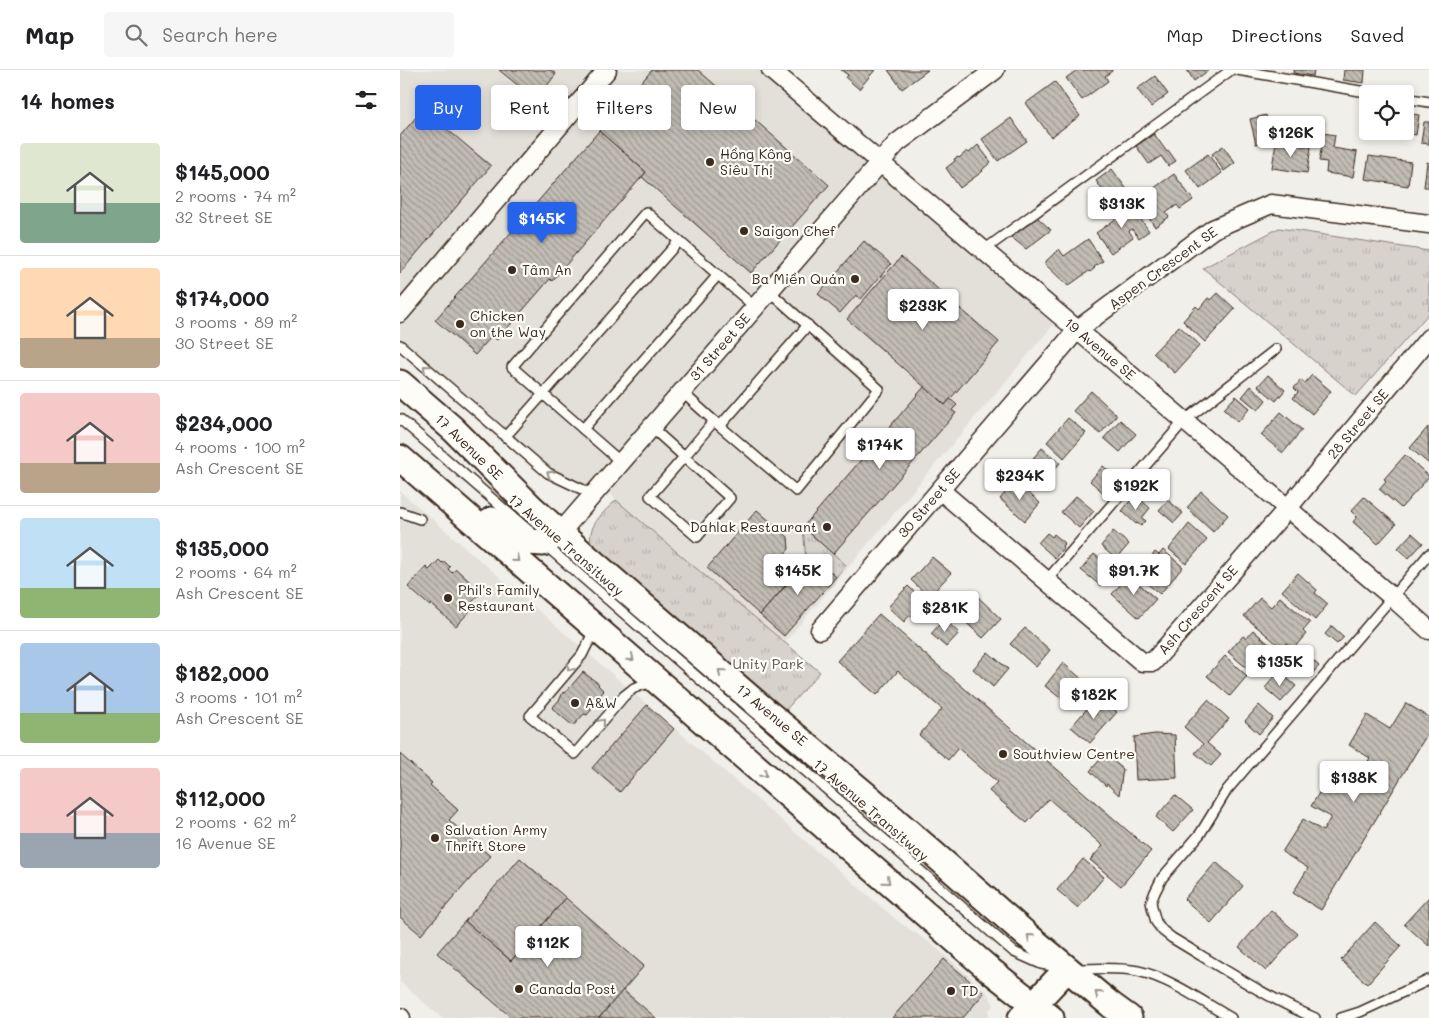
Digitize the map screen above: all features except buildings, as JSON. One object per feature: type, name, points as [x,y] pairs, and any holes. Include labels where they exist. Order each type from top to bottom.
[{"type":"main road","name":"17 Avenue SE","points":[[400,383],[453,429],[517,494],[551,538],[762,708],[865,794],[1067,969],[1129,1018]]},
{"type":"main road","points":[[402,460],[434,471],[513,536],[528,542],[551,538]]},
{"type":"main road","points":[[402,460],[991,972],[1035,1013],[1067,969]]},
{"type":"street","points":[[400,313],[608,70]]},
{"type":"street","name":"19 Avenue SE","points":[[771,70],[1429,630]]},
{"type":"street","name":"31 Street SE","points":[[551,538],[594,495],[897,143],[995,70]]},
{"type":"street","name":"Aspen Crescent SE","points":[[1078,330],[1213,229],[1271,204],[1429,224]]},
{"type":"street","name":"30 Street SE","points":[[820,630],[1078,330]]},
{"type":"street","name":"28 Street SE","points":[[1287,509],[1429,338]]},
{"type":"street","name":"Ash Crescent SE","points":[[940,490],[1142,662],[1153,662],[1287,509]]},
{"type":"lane","points":[[984,250],[1231,70]]},
{"type":"lane","points":[[1237,70],[1359,91]]},
{"type":"lane","points":[[1414,100],[1429,102]]},
{"type":"lane","points":[[622,463],[512,366],[646,212],[754,308]]},
{"type":"lane","points":[[505,437],[680,241]]},
{"type":"lane","points":[[583,429],[718,275]]},
{"type":"lane","points":[[682,392],[796,491],[879,389],[769,291]]},
{"type":"lane","points":[[651,427],[684,457],[730,498],[697,537],[650,496],[684,457],[808,325]]},
{"type":"lane","points":[[400,345],[548,473],[594,495]]},
{"type":"lane","points":[[1046,581],[1184,421],[1276,349]]},
{"type":"lane","name":"17 Avenue Transitway","points":[[400,419],[551,538]]},
{"type":"lane","points":[[400,512],[420,519]]},
{"type":"lane","points":[[1315,1018],[1274,998],[1172,938],[1156,922],[1151,902],[1162,878],[1200,834],[1227,790],[1429,554]]},
{"type":"lane","points":[[594,627],[582,655],[530,716],[575,754],[624,696],[634,688],[657,681]]},
{"type":"lane","points":[[1067,969],[1138,971],[1160,978],[1231,1018]]},
{"type":"lane","points":[[1341,1018],[1360,1012],[1429,980]]},
{"type":"shaded area","points":[[400,70],[771,70],[1061,316],[785,642],[616,500],[603,485],[594,495],[564,482],[400,345]]},
{"type":"shaded area","points":[[400,491],[899,922],[932,944],[987,992],[994,1005],[989,1010],[989,1018],[442,1018],[400,982]]},
{"type":"green space","points":[[1279,228],[1429,251],[1429,313],[1356,396],[1203,268]]},
{"type":"green space","name":"Unity Park","points":[[616,500],[820,672],[782,714],[592,546],[591,532],[593,526]]},
{"type":"green space","points":[[803,527],[846,565],[836,577],[812,556],[806,562]]},
{"type":"place","name":"Hồng Kông Siêu Thị","points":[[710,162]]},
{"type":"place","name":"Saigon Chef","points":[[744,231]]},
{"type":"place","name":"Tâm An","points":[[512,270]]},
{"type":"place","name":"Ba Miền Quán","points":[[855,279]]},
{"type":"place","name":"Chicken on the Way","points":[[460,324]]},
{"type":"place","name":"Dahlak Restaurant","points":[[827,527]]},
{"type":"place","name":"Phil's Family Restaurant","points":[[448,598]]},
{"type":"place","name":"A&W","points":[[575,703]]},
{"type":"place","name":"Southview Centre","points":[[1003,754]]},
{"type":"place","name":"Salvation Army Thrift Store","points":[[435,838]]},
{"type":"place","name":"Canada Post","points":[[519,989]]},
{"type":"place","name":"TD","points":[[951,991]]}]
